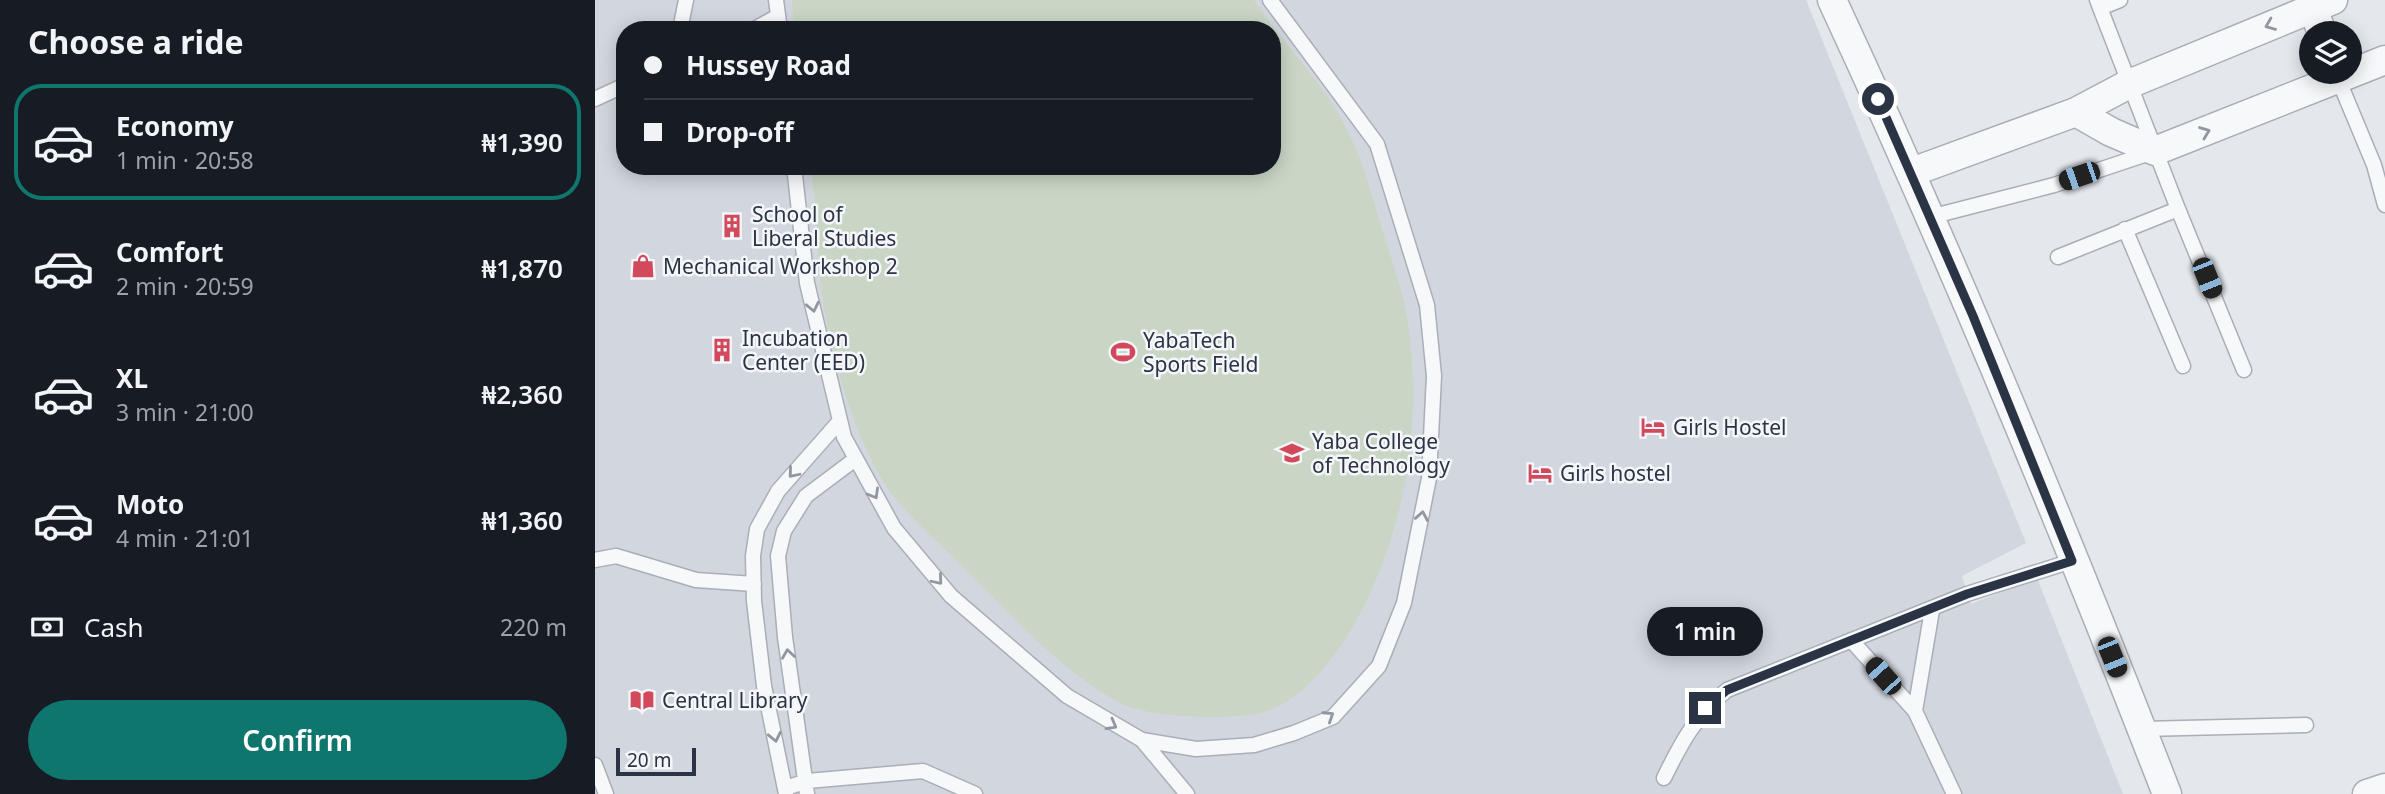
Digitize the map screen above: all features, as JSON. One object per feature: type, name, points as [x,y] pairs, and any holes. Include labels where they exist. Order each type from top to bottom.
[{"type":"street","points":[[1832,0],[1912,172],[2167,794]]},
{"type":"street","points":[[1912,172],[2076,111],[2129,84],[2323,14]]},
{"type":"street","points":[[2362,68],[2385,60]]},
{"type":"street","points":[[2076,111],[2111,132],[2155,151],[2318,84]]},
{"type":"street","points":[[2367,794],[2385,788]]},
{"type":"lane","points":[[682,21],[686,0]]},
{"type":"lane","points":[[776,0],[779,21]]},
{"type":"lane","points":[[1142,740],[1196,749],[1254,745],[1333,718],[1379,666],[1404,603],[1429,478],[1434,376],[1427,304],[1377,144],[1270,0]]},
{"type":"lane","points":[[2120,0],[2098,4],[2244,370]]},
{"type":"lane","points":[[2340,84],[2374,165],[2385,205]]},
{"type":"lane","points":[[595,99],[616,89]]},
{"type":"lane","points":[[1930,216],[2054,185],[2155,151]]},
{"type":"lane","points":[[795,175],[807,283],[838,422],[854,460],[894,528],[951,596],[1067,696],[1142,740],[1187,794]]},
{"type":"lane","points":[[2058,257],[2178,208]]},
{"type":"lane","points":[[2125,229],[2183,366]]},
{"type":"lane","points":[[838,422],[793,472],[757,529],[754,584],[765,686],[786,791],[923,771],[975,794]]},
{"type":"lane","points":[[807,787],[786,637],[778,556],[784,531],[806,496],[854,460]]},
{"type":"lane","points":[[595,560],[616,556],[696,580],[754,584]]},
{"type":"lane","points":[[1664,778],[1687,732],[1705,708],[1727,690],[1967,594],[2072,561]]},
{"type":"lane","points":[[1915,711],[1932,610]]},
{"type":"lane","points":[[1851,640],[1915,711],[1954,794]]},
{"type":"lane","points":[[2142,729],[2306,726]]},
{"type":"lane","points":[[595,765],[606,794]]},
{"type":"shaded area","name":"Yaba College of Technology","points":[[595,0],[1806,0],[2026,543],[1962,576],[1971,604],[2037,578],[2123,794],[595,794]]},
{"type":"green space","name":"YabaTech Sports Field","points":[[792,0],[1254,0],[1269,21],[793,21]]},
{"type":"green space","name":"YabaTech Sports Field","points":[[1281,36],[1331,101],[1360,160],[1401,292],[1407,317],[1412,363],[1409,459],[1404,490],[1387,552],[1357,619],[1320,673],[1288,701],[1270,710],[1238,716],[1194,717],[1151,712],[1120,703],[1075,674],[1055,657],[906,510],[894,497],[873,464],[848,403],[826,320],[812,175],[1281,175]]},
{"type":"place","name":"School of Liberal Studies","points":[[732,226]]},
{"type":"place","name":"Mechanical Workshop 2","points":[[643,266]]},
{"type":"place","name":"Incubation Center (EED)","points":[[722,350]]},
{"type":"place","name":"YabaTech Sports Field","points":[[1123,352]]},
{"type":"place","name":"Girls Hostel","points":[[1653,427]]},
{"type":"place","name":"Yaba College of Technology","points":[[1292,453]]},
{"type":"place","name":"Girls hostel","points":[[1540,473]]},
{"type":"place","name":"Central Library","points":[[642,700]]},
{"type":"route","points":[[1705,708],[1727,690],[1851,640],[1967,594],[2072,561],[1973,316],[1878,99]]}]
